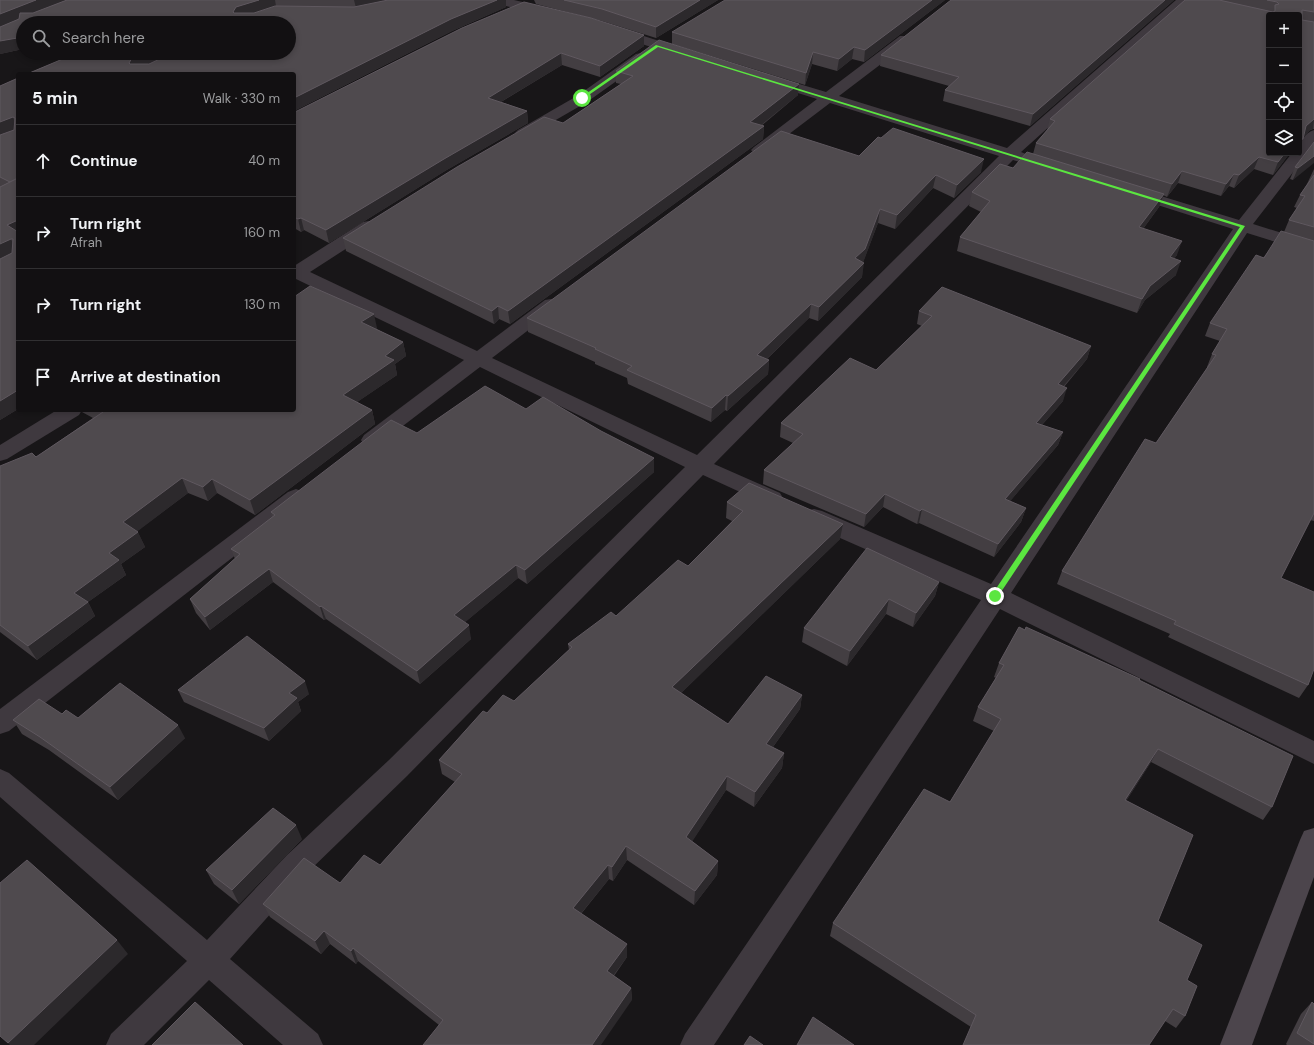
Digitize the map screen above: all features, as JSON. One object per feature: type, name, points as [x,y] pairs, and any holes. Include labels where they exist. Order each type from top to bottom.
[{"type":"main road","points":[[1236,1045],[1314,840]]},
{"type":"street","points":[[499,0],[531,3],[561,16]]},
{"type":"street","points":[[122,1045],[208,961],[297,864],[398,768],[1010,154],[1184,0]]},
{"type":"street","points":[[505,15],[531,3]]},
{"type":"street","points":[[604,27],[695,57]]},
{"type":"street","points":[[746,159],[829,98],[919,28]]},
{"type":"street","points":[[514,139],[582,98],[670,37]]},
{"type":"street","points":[[754,75],[1040,163]]},
{"type":"street","points":[[696,1045],[1243,226],[1314,135]]},
{"type":"street","points":[[1115,186],[1314,249]]},
{"type":"street","points":[[296,271],[381,219]]},
{"type":"street","points":[[296,272],[478,358],[699,466],[995,596],[1314,753]]},
{"type":"street","points":[[358,449],[567,292]]},
{"type":"street","points":[[0,454],[69,412]]},
{"type":"street","points":[[0,723],[308,488]]},
{"type":"street","points":[[0,781],[307,1045]]},
{"type":"building","points":[[0,0],[36,0],[0,14]]},
{"type":"building","points":[[67,0],[259,0],[236,7],[233,12],[254,13],[275,6],[354,7],[388,0],[497,0],[451,19],[296,97],[296,72],[32,72],[60,60],[131,60],[130,64],[149,64],[157,60],[296,60],[296,16],[20,16],[20,13],[33,13]]},
{"type":"building","points":[[564,0],[700,0],[656,27],[602,9]]},
{"type":"building","points":[[725,0],[932,0],[865,50],[854,47],[839,59],[813,52],[806,73],[672,32]]},
{"type":"building","points":[[951,0],[1165,0],[1033,114],[945,90],[959,77],[881,55]]},
{"type":"building","points":[[1185,0],[1219,0],[1273,12],[1266,12],[1266,156],[1283,156],[1278,162],[1259,157],[1239,175],[1234,174],[1226,184],[1182,171],[1172,184],[1036,143],[1055,121],[1050,119]]},
{"type":"building","points":[[1267,0],[1314,0],[1314,12],[1302,10],[1302,12],[1273,12],[1275,11],[1275,5],[1279,4],[1277,2]]},
{"type":"building","points":[[524,2],[591,18],[644,35],[600,66],[561,53],[488,98],[527,111],[326,230],[301,218],[296,218],[296,111],[462,28]]},
{"type":"building","points":[[16,20],[16,38],[0,41],[0,27]]},
{"type":"building","points":[[1302,20],[1314,22],[1314,119],[1306,126],[1303,139]]},
{"type":"building","points":[[659,40],[799,84],[750,122],[764,126],[508,311],[498,306],[492,311],[343,238],[457,167],[544,117],[563,123],[633,76],[616,71]]},
{"type":"building","points":[[16,79],[16,179],[10,182],[0,177],[0,135],[14,130],[15,118],[13,117],[0,122],[0,86]]},
{"type":"building","points":[[893,128],[984,159],[957,185],[936,175],[897,215],[880,209],[865,249],[855,258],[864,263],[819,307],[811,304],[757,355],[769,360],[712,408],[627,370],[632,366],[595,349],[596,348],[527,318],[781,131],[859,156],[878,137],[881,138]]},
{"type":"building","points":[[1314,142],[1314,156],[1298,168],[1295,167]]},
{"type":"building","points":[[1027,152],[1164,194],[1139,227],[1182,241],[1170,257],[1181,261],[1150,286],[1142,299],[960,237],[990,201],[972,192],[1000,164],[1013,168]]},
{"type":"building","points":[[1314,175],[1314,227],[1289,220],[1305,196],[1300,195]]},
{"type":"building","points":[[16,179],[16,221],[7,225],[16,231],[16,391],[0,401],[0,259],[12,253],[13,239],[0,244],[0,187]]},
{"type":"building","points":[[1281,231],[1314,241],[1314,513],[1281,578],[1314,592],[1314,669],[1308,685],[1174,624],[1176,621],[1062,571],[1145,439],[1156,443],[1216,355],[1212,354],[1227,329],[1210,323],[1256,255],[1264,258]]},
{"type":"building","points":[[310,286],[374,314],[361,322],[403,342],[385,356],[394,360],[343,395],[372,410],[250,500],[212,479],[203,487],[182,478],[123,522],[138,532],[109,553],[119,560],[74,593],[88,602],[28,646],[0,625],[0,466],[32,453],[36,457],[103,412],[296,412],[296,296]]},
{"type":"building","points":[[942,287],[1091,346],[1058,384],[1067,388],[1036,423],[1063,432],[1005,499],[1026,508],[998,544],[922,509],[920,511],[885,494],[866,514],[764,470],[803,434],[781,423],[850,358],[876,370],[932,316],[919,311]]},
{"type":"building","points":[[485,386],[526,409],[543,397],[601,431],[654,458],[525,570],[516,565],[454,615],[469,625],[417,671],[321,606],[320,607],[269,569],[205,617],[190,599],[240,554],[231,549],[275,515],[271,512],[391,420],[417,433]]},
{"type":"building","points":[[749,483],[843,524],[672,687],[728,724],[766,676],[802,695],[766,744],[784,753],[755,792],[727,776],[686,837],[718,861],[695,891],[626,846],[612,867],[608,865],[573,908],[627,944],[607,971],[631,988],[592,1045],[423,1045],[443,1020],[353,948],[351,951],[324,931],[315,941],[263,904],[304,858],[340,883],[364,855],[380,865],[462,774],[439,760],[483,711],[487,713],[503,695],[514,701],[572,647],[568,644],[611,612],[616,616],[678,560],[688,566],[743,511],[727,502]]},
{"type":"building","points":[[867,548],[939,582],[916,613],[889,599],[850,651],[804,628]]},
{"type":"building","points":[[1019,627],[1025,630],[1026,627],[1140,679],[1139,680],[1293,756],[1272,807],[1158,749],[1125,800],[1193,835],[1158,921],[1202,945],[1187,980],[1197,986],[1185,1016],[1173,1009],[1149,1045],[963,1045],[976,1015],[833,923],[924,789],[950,802],[1001,719],[978,707],[1004,665],[999,663]]},
{"type":"building","points":[[247,636],[305,681],[289,693],[297,698],[264,728],[178,690]]},
{"type":"building","points":[[120,683],[178,725],[110,787],[40,737],[13,720],[39,699],[62,714],[66,710],[78,718]]},
{"type":"building","points":[[273,808],[296,825],[232,890],[206,870]]},
{"type":"building","points":[[27,860],[117,940],[8,1043],[0,1036],[0,883]]},
{"type":"building","points":[[195,1002],[243,1045],[152,1045]]},
{"type":"building","points":[[1312,1002],[1314,1004],[1314,1044],[1297,1033]]},
{"type":"building","points":[[813,1017],[854,1045],[797,1045]]},
{"type":"building","points":[[750,1036],[763,1045],[744,1045]]},
{"type":"route","points":[[582,98],[657,45],[1243,226],[995,596]]}]
